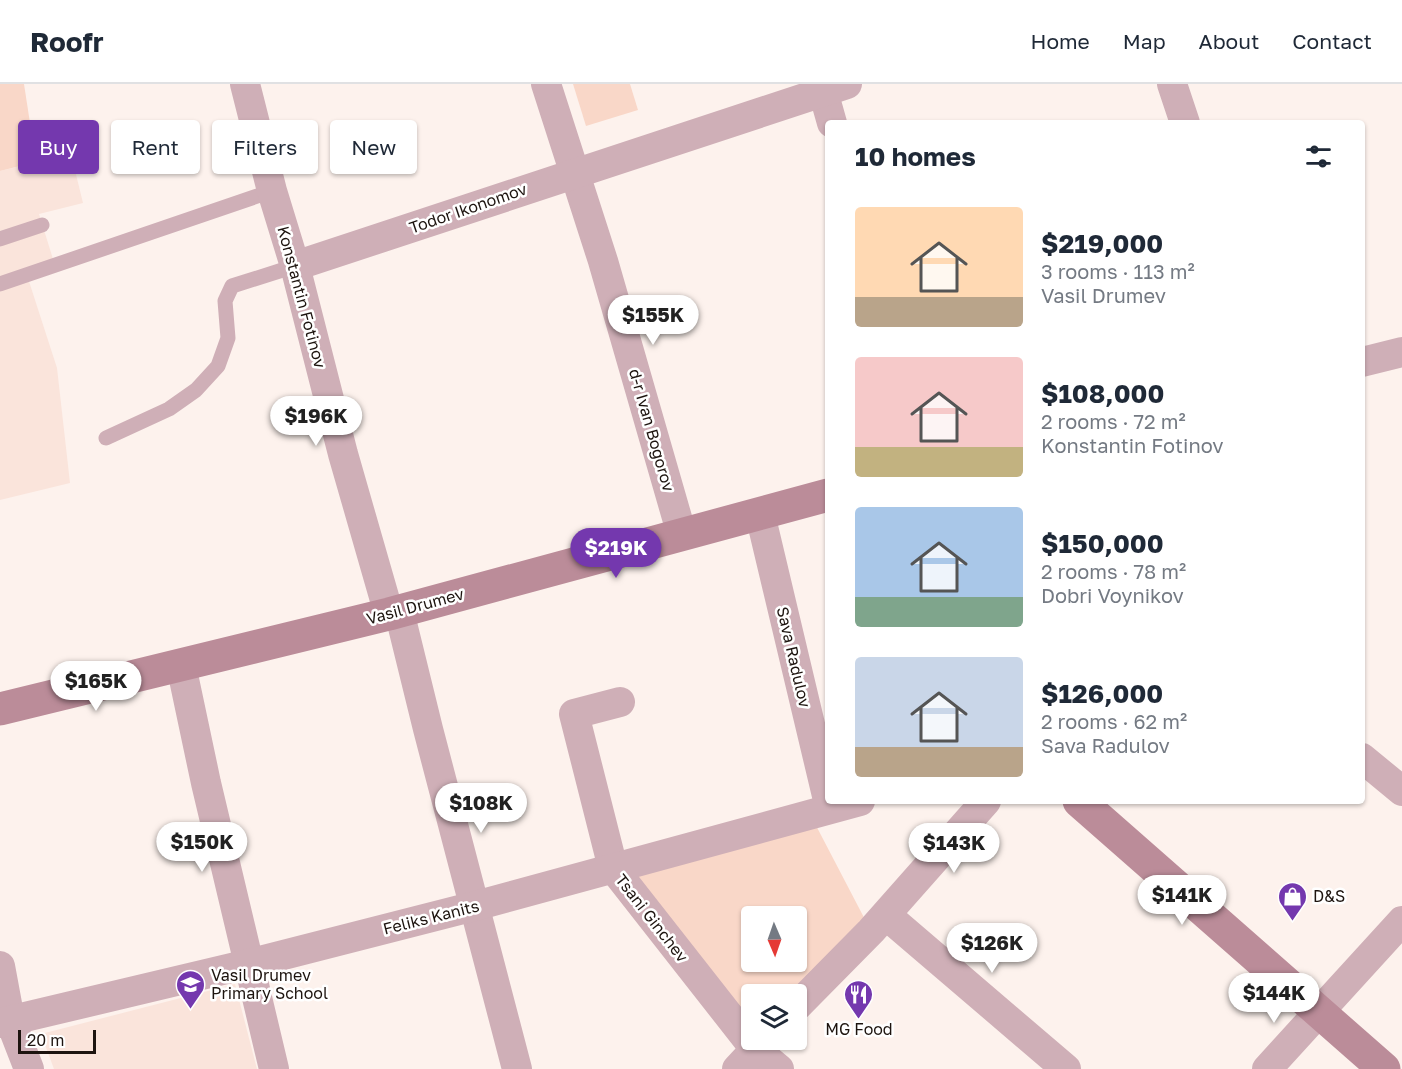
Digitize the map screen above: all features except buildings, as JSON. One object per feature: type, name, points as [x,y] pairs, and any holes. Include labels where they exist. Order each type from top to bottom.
[{"type":"street","name":"Konstantin Fotinov","points":[[245,84],[343,454],[428,729],[518,1069]]},
{"type":"street","name":"d-r Ivan Bogorov","points":[[546,84],[603,261],[682,535]]},
{"type":"street","points":[[1172,84],[1184,120]]},
{"type":"street","name":"Todor Ikonomov","points":[[295,266],[831,87]]},
{"type":"street","points":[[831,87],[832,120]]},
{"type":"street","points":[[1365,361],[1402,352]]},
{"type":"street","name":"Vasil Drumev","points":[[0,709],[394,613],[825,496]]},
{"type":"street","name":"Sava Radulov","points":[[760,514],[825,786]]},
{"type":"street","points":[[181,665],[206,783],[274,1069]]},
{"type":"street","name":"Tsani Ginchev","points":[[620,702],[574,714],[613,868],[752,1052],[779,1069]]},
{"type":"street","points":[[1365,760],[1402,791]]},
{"type":"street","name":"Feliks Kanits","points":[[5,1022],[248,964],[475,906],[613,868],[826,804]]},
{"type":"street","points":[[807,996],[886,915],[983,804]]},
{"type":"street","points":[[1083,804],[1384,1069]]},
{"type":"street","points":[[886,915],[1066,1069]]},
{"type":"street","points":[[1267,1069],[1402,921]]},
{"type":"street","points":[[0,966],[5,1022],[29,1069]]},
{"type":"lane","points":[[0,284],[272,190]]},
{"type":"lane","points":[[0,239],[42,225]]},
{"type":"lane","points":[[106,438],[169,409],[196,390],[218,366],[228,338],[225,301],[232,286],[295,266]]},
{"type":"shaded area","points":[[0,84],[24,84],[30,120],[18,120],[18,166],[0,171]]},
{"type":"shaded area","points":[[573,84],[630,84],[638,110],[586,126]]},
{"type":"shaded area","points":[[18,167],[18,174],[76,174],[83,203],[39,214],[53,259],[25,269],[57,368],[70,483],[0,500],[0,171]]},
{"type":"shaded area","points":[[810,814],[871,931],[807,985],[741,984],[741,1026],[613,868]]},
{"type":"shaded area","name":"Vasil Drumev Primary School","points":[[235,984],[257,1069],[54,1069],[41,1034]]},
{"type":"place","name":"D&S","points":[[1292,922]]},
{"type":"place","name":"Vasil Drumev Primary School","points":[[190,1010]]},
{"type":"place","name":"MG Food","points":[[859,1020]]}]
